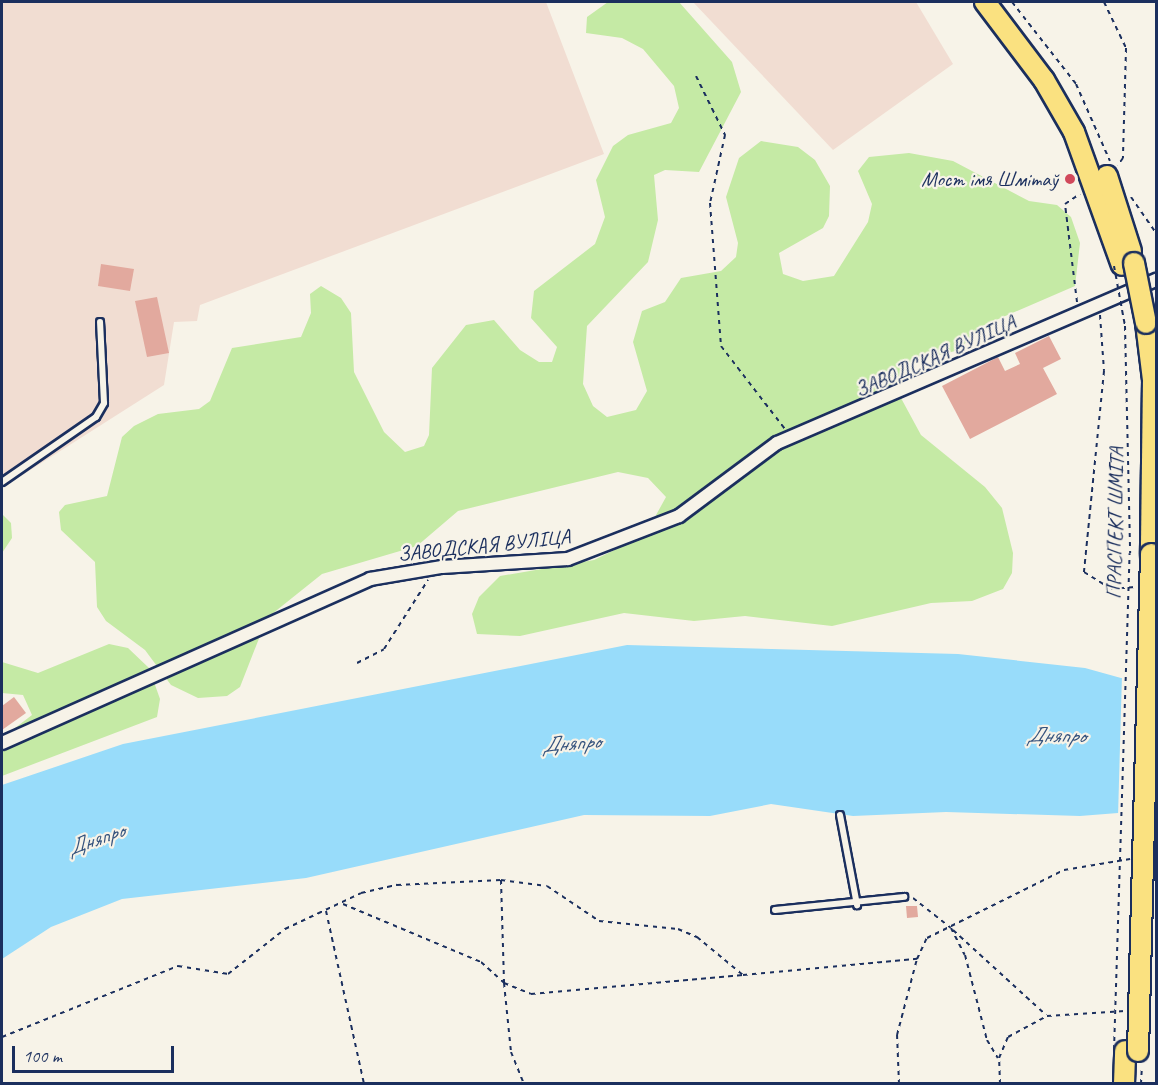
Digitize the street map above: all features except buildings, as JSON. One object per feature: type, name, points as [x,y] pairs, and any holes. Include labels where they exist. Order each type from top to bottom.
[{"type":"main road","name":"ПРАСПЕКТ ШМІТА","points":[[985,2],[1044,80],[1074,132],[1123,265]]},
{"type":"main road","name":"ПРАСПЕКТ ШМІТА","points":[[999,2],[1070,99],[1108,179],[1135,324],[1142,405],[1140,554],[1130,1053],[1124,1083]]},
{"type":"main road","name":"ПРАСПЕКТ ШМІТА","points":[[1130,1053],[1139,1083]]},
{"type":"street","name":"ЗАВОДСКАЯ ВУЛІЦА","points":[[2,743],[370,579],[428,569],[568,559],[679,516],[792,437],[1156,280]]},
{"type":"lane","points":[[2,482],[96,417],[104,404],[100,322]]},
{"type":"lane","points":[[840,816],[857,905]]},
{"type":"lane","points":[[775,910],[857,905],[904,897]]},
{"type":"path","points":[[1104,2],[1126,48],[1123,158],[1114,170]]},
{"type":"path","points":[[696,76],[725,135],[710,203],[720,346],[792,437]]},
{"type":"path","points":[[1125,189],[1156,233]]},
{"type":"path","points":[[1078,314],[1065,204],[1082,194]]},
{"type":"path","points":[[1123,265],[1135,324],[1140,554],[1130,1053],[1139,1083]]},
{"type":"path","points":[[1100,306],[1104,370],[1084,572],[1111,589],[1145,586]]},
{"type":"path","points":[[357,663],[384,649],[420,596],[428,569]]},
{"type":"path","points":[[899,1083],[897,1035],[917,959],[927,938],[1064,870],[1136,858]]},
{"type":"path","points":[[501,880],[504,983],[511,1052],[524,1083]]},
{"type":"path","points":[[2,1037],[178,966],[228,974],[285,929],[341,903],[397,885],[501,880],[547,886],[599,921],[678,928],[697,937],[743,975]]},
{"type":"path","points":[[904,897],[920,899],[1047,1016]]},
{"type":"path","points":[[341,903],[481,962],[504,983],[531,994],[917,959]]},
{"type":"path","points":[[326,910],[364,1083]]},
{"type":"path","points":[[951,928],[965,955],[987,1040],[999,1058]]},
{"type":"path","points":[[1000,1083],[999,1058],[1008,1037],[1047,1016],[1132,1011]]},
{"type":"shaded area","points":[[2,2],[546,2],[604,154],[200,305],[197,321],[174,322],[164,385],[2,488]]},
{"type":"shaded area","points":[[693,2],[916,2],[953,64],[833,150]]},
{"type":"green space","points":[[608,2],[679,2],[732,62],[741,92],[699,172],[665,170],[654,175],[658,220],[648,262],[587,326],[583,384],[593,406],[607,417],[636,410],[647,391],[633,342],[642,311],[665,302],[681,278],[721,271],[736,257],[738,243],[726,197],[739,158],[761,141],[798,147],[815,160],[830,186],[829,216],[823,228],[779,253],[783,274],[803,281],[834,276],[868,222],[872,204],[858,171],[869,157],[909,153],[953,161],[1029,201],[1057,205],[1071,217],[1080,243],[1075,286],[980,327],[959,350],[908,363],[895,387],[921,435],[985,487],[1002,508],[1013,553],[1012,573],[1003,589],[972,601],[931,603],[832,626],[745,616],[694,621],[624,613],[520,636],[477,634],[472,614],[479,597],[500,576],[594,560],[645,535],[666,497],[648,478],[618,472],[458,511],[417,546],[322,574],[267,618],[240,687],[227,696],[198,698],[171,685],[145,650],[106,621],[97,607],[95,562],[61,530],[59,512],[65,505],[107,496],[122,437],[134,426],[158,414],[199,409],[210,401],[232,348],[301,337],[311,313],[310,294],[321,286],[341,298],[351,313],[354,372],[384,432],[405,452],[424,446],[429,435],[432,368],[466,325],[494,320],[520,350],[539,362],[552,362],[557,347],[531,318],[534,291],[595,244],[605,217],[596,180],[613,146],[628,135],[671,123],[679,108],[674,86],[643,49],[622,38],[586,33],[587,17]]},
{"type":"green space","points":[[2,514],[11,523],[12,538],[2,553]]},
{"type":"green space","points":[[109,644],[128,648],[149,668],[160,699],[157,717],[2,776],[2,738],[32,715],[23,695],[2,693],[2,662],[38,673]]},
{"type":"water","name":"Дняпро","points":[[627,645],[958,654],[1085,668],[1121,678],[1156,678],[1156,810],[1080,816],[946,812],[853,816],[771,804],[710,816],[584,815],[306,878],[122,899],[51,927],[2,959],[2,785],[123,744]]},
{"type":"pier","points":[[1122,675],[1156,675],[1152,813],[1118,817]]},
{"type":"place","name":"Мост імя Шмітаў","points":[[1070,179]]}]
